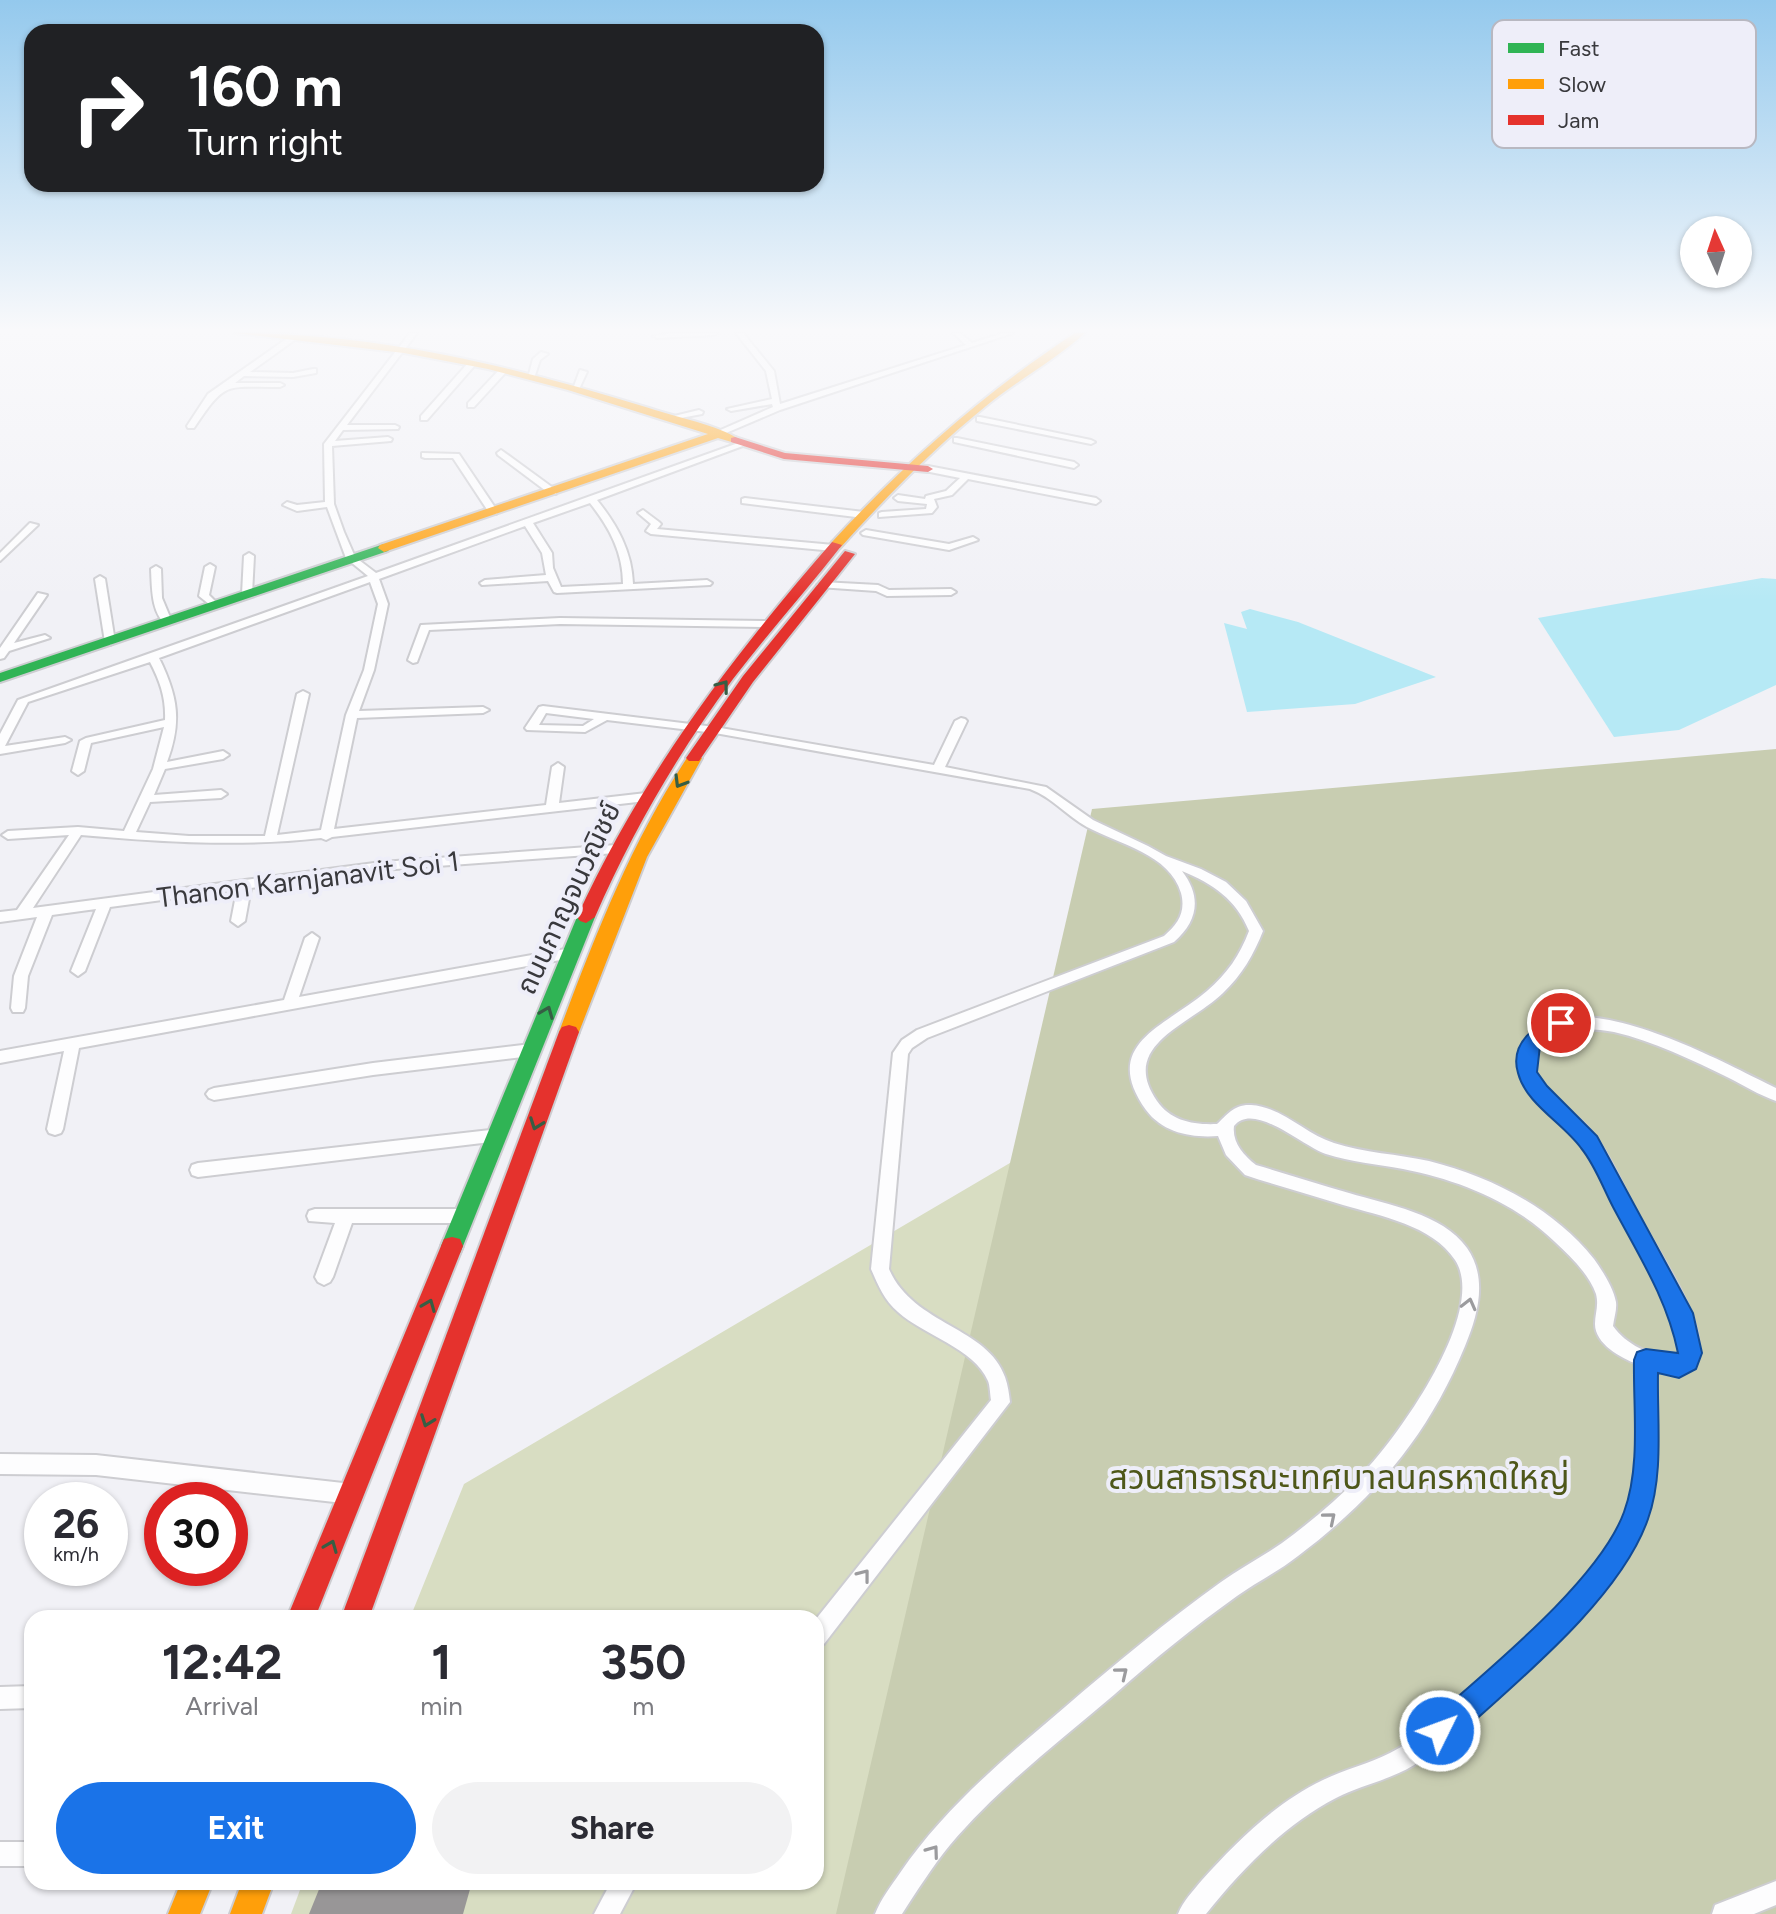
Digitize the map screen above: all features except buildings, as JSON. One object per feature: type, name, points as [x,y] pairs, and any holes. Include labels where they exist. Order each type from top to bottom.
[{"type":"main road","points":[[683,422],[789,457],[920,469]]},
{"type":"main road","name":"ถนนกาญจนวณิชย์","points":[[304,1610],[531,1050],[616,849],[690,729],[779,625],[822,585],[871,521],[965,422]]},
{"type":"main road","name":"ถนนกาญจนวณิชย์","points":[[358,1610],[613,911],[639,850],[779,625],[834,548],[898,498],[920,469],[976,422]]},
{"type":"main road","points":[[0,678],[719,434]]},
{"type":"main road","points":[[184,1914],[194,1890]]},
{"type":"main road","points":[[246,1914],[255,1890]]},
{"type":"street","points":[[191,426],[193,422]]},
{"type":"street","points":[[326,836],[352,715],[383,613],[383,599],[373,576],[351,558],[330,504],[328,444],[345,422]]},
{"type":"street","points":[[719,434],[742,422]]},
{"type":"street","points":[[996,422],[1091,442]]},
{"type":"street","points":[[340,428],[395,427]]},
{"type":"street","points":[[328,444],[388,439]]},
{"type":"street","points":[[957,440],[1074,465]]},
{"type":"street","points":[[0,747],[24,700],[153,657],[744,444]]},
{"type":"street","points":[[501,453],[553,492]]},
{"type":"street","points":[[425,455],[456,456],[493,512]]},
{"type":"street","points":[[920,469],[1096,501]]},
{"type":"street","points":[[871,521],[926,512],[932,508],[930,497],[949,493],[965,477]]},
{"type":"street","points":[[591,498],[611,522],[629,562],[628,588]]},
{"type":"street","points":[[898,498],[930,502]]},
{"type":"street","points":[[745,501],[871,521],[952,548],[973,540]]},
{"type":"street","points":[[287,505],[301,508],[330,504]]},
{"type":"street","points":[[643,513],[656,524],[651,531],[834,548]]},
{"type":"street","points":[[528,523],[547,553],[553,587],[559,590],[707,583]]},
{"type":"street","points":[[0,558],[33,525]]},
{"type":"street","points":[[247,594],[249,556]]},
{"type":"street","points":[[210,567],[204,596],[214,605]]},
{"type":"street","points":[[156,569],[157,598],[167,622]]},
{"type":"street","points":[[485,583],[551,578]]},
{"type":"street","points":[[100,579],[110,642]]},
{"type":"street","points":[[822,585],[878,588],[888,594],[951,592]]},
{"type":"street","points":[[2,653],[42,595]]},
{"type":"street","points":[[413,660],[425,627],[560,621],[779,625]]},
{"type":"street","points":[[2,653],[45,638]]},
{"type":"street","points":[[128,835],[159,767],[171,722],[169,694],[153,657]]},
{"type":"street","points":[[270,840],[303,694]]},
{"type":"street","points":[[604,717],[585,729],[531,728],[543,709],[715,730],[939,768],[1048,791],[1087,822],[1229,890],[1244,903],[1256,931],[1240,968],[1201,1004],[1148,1039],[1139,1056],[1138,1074],[1144,1093],[1162,1117],[1183,1129],[1227,1129]]},
{"type":"street","points":[[352,715],[483,710]]},
{"type":"street","points":[[939,768],[961,721]]},
{"type":"street","points":[[78,771],[86,741],[171,722]]},
{"type":"street","points":[[0,747],[65,740]]},
{"type":"street","points":[[159,767],[223,755]]},
{"type":"street","points":[[552,806],[558,767]]},
{"type":"street","points":[[145,799],[221,794]]},
{"type":"street","points":[[8,835],[78,831],[210,841],[270,840],[646,797]]},
{"type":"street","points":[[21,915],[78,831]]},
{"type":"street","name":"Thanon Karnjanavit Soi 1","points":[[0,917],[394,865],[616,849]]},
{"type":"street","points":[[824,1626],[1001,1402],[998,1380],[979,1355],[901,1306],[882,1279],[880,1269],[901,1053],[907,1044],[922,1034],[1169,939],[1179,932],[1191,908],[1190,896],[1178,876],[1157,856]]},
{"type":"street","points":[[238,921],[245,884]]},
{"type":"street","points":[[78,971],[105,903]]},
{"type":"street","points":[[18,1008],[21,976],[46,912]]},
{"type":"street","points":[[290,1003],[312,938]]},
{"type":"street","points":[[0,1057],[571,953]]},
{"type":"street","points":[[887,1914],[950,1827],[1011,1768],[1117,1677],[1223,1593],[1335,1515],[1396,1453],[1420,1421],[1451,1359],[1473,1289],[1468,1262],[1459,1250],[1437,1230],[1412,1219],[1251,1170],[1236,1160],[1229,1149],[1227,1129],[1236,1114],[1260,1112],[1327,1147],[1442,1171],[1487,1187],[1534,1215],[1568,1242],[1603,1289],[1607,1302],[1604,1322],[1607,1333],[1646,1360],[1679,1366],[1687,1361],[1689,1342],[1682,1313],[1589,1142],[1532,1082],[1526,1067],[1527,1051],[1536,1036],[1553,1026],[1580,1020],[1606,1023],[1776,1095]]},
{"type":"street","points":[[55,1129],[73,1043]]},
{"type":"street","points":[[214,1094],[373,1069],[531,1050]]},
{"type":"street","points":[[198,1170],[499,1135]]},
{"type":"street","points":[[315,1216],[465,1216]]},
{"type":"street","points":[[324,1277],[346,1216]]},
{"type":"street","points":[[1190,1914],[1260,1839],[1306,1802],[1330,1788],[1401,1761],[1440,1731],[1529,1652],[1606,1570],[1636,1517],[1644,1482],[1646,1360]]},
{"type":"street","points":[[0,1464],[96,1465],[352,1494]]},
{"type":"street","points":[[0,1698],[24,1697]]},
{"type":"street","points":[[0,1854],[24,1854]]},
{"type":"street","points":[[606,1914],[620,1890]]},
{"type":"street","points":[[1724,1914],[1776,1893]]},
{"type":"green space","name":"สวนสาธารณะเทศบาลนครหาดใหญ่","points":[[1776,749],[1776,1914],[836,1914],[1092,809]]},
{"type":"green space","name":"สวนสาธารณะเทศบาลนครหาดใหญ่","points":[[1578,829],[1776,1914],[291,1914],[300,1890],[824,1890],[824,1610],[413,1610],[464,1484]]},
{"type":"water","points":[[1762,578],[1776,579],[1776,685],[1679,730],[1614,737],[1538,618]]},
{"type":"water","points":[[1250,609],[1298,622],[1436,677],[1355,704],[1247,712],[1224,623],[1247,629],[1241,612]]},
{"type":"traffic: fast","points":[[0,678],[384,548]]},
{"type":"traffic: fast","points":[[452,1246],[586,917]]},
{"type":"traffic: slow","points":[[681,422],[735,440]]},
{"type":"traffic: slow","points":[[836,545],[892,485],[960,422]]},
{"type":"traffic: slow","points":[[384,548],[719,434]]},
{"type":"traffic: slow","points":[[569,1032],[639,857],[694,758]]},
{"type":"traffic: slow","points":[[184,1914],[194,1890]]},
{"type":"traffic: slow","points":[[246,1914],[255,1890]]},
{"type":"traffic: jam","points":[[735,440],[784,456],[928,469]]},
{"type":"traffic: jam","points":[[586,917],[635,816],[695,721],[763,631],[836,545]]},
{"type":"traffic: jam","points":[[694,758],[748,679],[849,554]]},
{"type":"traffic: jam","points":[[358,1610],[569,1032]]},
{"type":"traffic: jam","points":[[304,1610],[452,1246]]},
{"type":"route","points":[[1440,1731],[1529,1652],[1606,1570],[1636,1517],[1644,1482],[1646,1360],[1679,1366],[1687,1361],[1690,1353],[1682,1313],[1589,1142],[1539,1092],[1527,1072],[1527,1051],[1536,1036],[1561,1023]]}]
